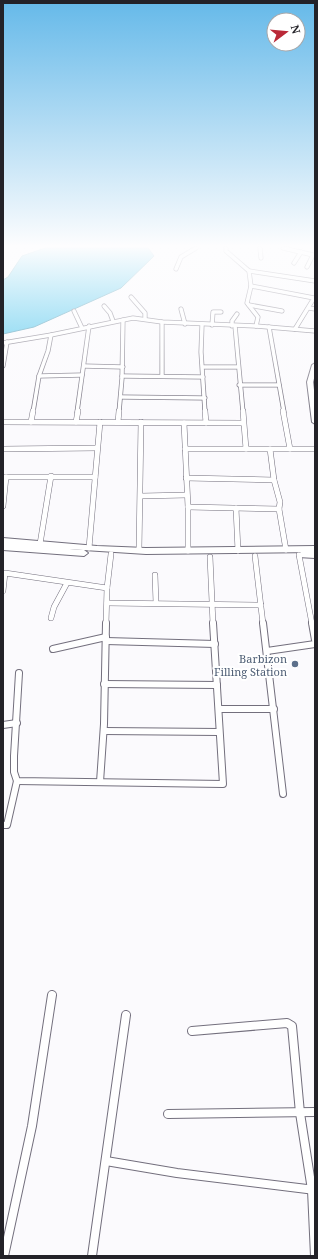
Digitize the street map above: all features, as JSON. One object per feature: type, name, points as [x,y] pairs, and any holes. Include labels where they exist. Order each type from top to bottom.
[{"type":"main road","points":[[315,365],[310,382],[315,422]]},
{"type":"main road","points":[[3,541],[89,548],[139,550],[238,551],[315,549]]},
{"type":"main road","points":[[3,547],[111,554],[210,556],[315,555]]},
{"type":"street","points":[[105,307],[110,313],[113,321]]},
{"type":"street","points":[[140,307],[145,313],[145,319]]},
{"type":"street","points":[[250,307],[258,317],[256,326]]},
{"type":"street","points":[[259,307],[282,311]]},
{"type":"street","points":[[295,329],[309,308],[315,309]]},
{"type":"street","points":[[181,309],[185,324]]},
{"type":"street","points":[[74,311],[82,328]]},
{"type":"street","points":[[212,325],[213,312],[221,312]]},
{"type":"street","points":[[237,314],[232,322],[246,449]]},
{"type":"street","points":[[3,364],[5,342],[51,335],[133,318],[185,324],[256,326],[315,331]]},
{"type":"street","points":[[118,422],[123,367],[124,320]]},
{"type":"street","points":[[162,322],[162,376]]},
{"type":"street","points":[[202,325],[201,352],[206,423]]},
{"type":"street","points":[[76,422],[89,326]]},
{"type":"street","points":[[269,327],[290,449]]},
{"type":"street","points":[[31,422],[39,376],[48,351],[51,335]]},
{"type":"street","points":[[84,366],[123,367]]},
{"type":"street","points":[[203,367],[238,367]]},
{"type":"street","points":[[39,376],[82,375]]},
{"type":"street","points":[[122,376],[203,377]]},
{"type":"street","points":[[239,385],[279,386]]},
{"type":"street","points":[[121,397],[205,398]]},
{"type":"street","points":[[3,422],[243,423]]},
{"type":"street","points":[[89,548],[100,422]]},
{"type":"street","points":[[139,550],[141,422]]},
{"type":"street","points":[[184,423],[188,507],[188,551]]},
{"type":"street","points":[[3,449],[97,448]]},
{"type":"street","points":[[185,449],[315,449]]},
{"type":"street","points":[[270,449],[274,480],[280,502],[279,509],[286,550]]},
{"type":"street","points":[[40,544],[51,476]]},
{"type":"street","points":[[3,506],[5,477],[95,477]]},
{"type":"street","points":[[186,478],[274,480]]},
{"type":"street","points":[[141,496],[187,495]]},
{"type":"street","points":[[188,507],[279,509]]},
{"type":"street","points":[[236,508],[238,551]]},
{"type":"street","points":[[100,782],[104,731],[106,603],[111,554]]},
{"type":"street","points":[[299,555],[315,640]]},
{"type":"street","points":[[17,781],[22,783],[100,782],[223,784],[215,644],[211,605],[210,556]]},
{"type":"street","points":[[255,556],[284,794]]},
{"type":"street","points":[[3,591],[4,573],[107,588]]},
{"type":"street","points":[[155,575],[156,603]]},
{"type":"street","points":[[51,618],[54,607],[67,583]]},
{"type":"street","points":[[106,603],[261,605]]},
{"type":"street","points":[[53,649],[106,639],[215,644]]},
{"type":"street","points":[[267,651],[315,644]]},
{"type":"street","points":[[3,825],[7,825],[17,781],[14,772],[14,756],[19,673]]},
{"type":"street","points":[[104,684],[217,685]]},
{"type":"street","points":[[218,709],[274,709]]},
{"type":"street","points":[[3,725],[17,724]]},
{"type":"street","points":[[104,731],[219,732]]},
{"type":"street","points":[[4,1256],[15,1213],[37,1102],[52,996]]},
{"type":"street","points":[[92,1256],[126,1015]]},
{"type":"street","points":[[192,1031],[287,1023],[292,1026],[300,1113],[314,1190],[315,1256]]},
{"type":"street","points":[[168,1114],[315,1112]]},
{"type":"street","points":[[106,1160],[177,1173],[314,1190]]},
{"type":"water","points":[[3,307],[79,307],[34,327],[3,334]]},
{"type":"place","name":"Barbizon Filling Station","points":[[295,664]]}]
